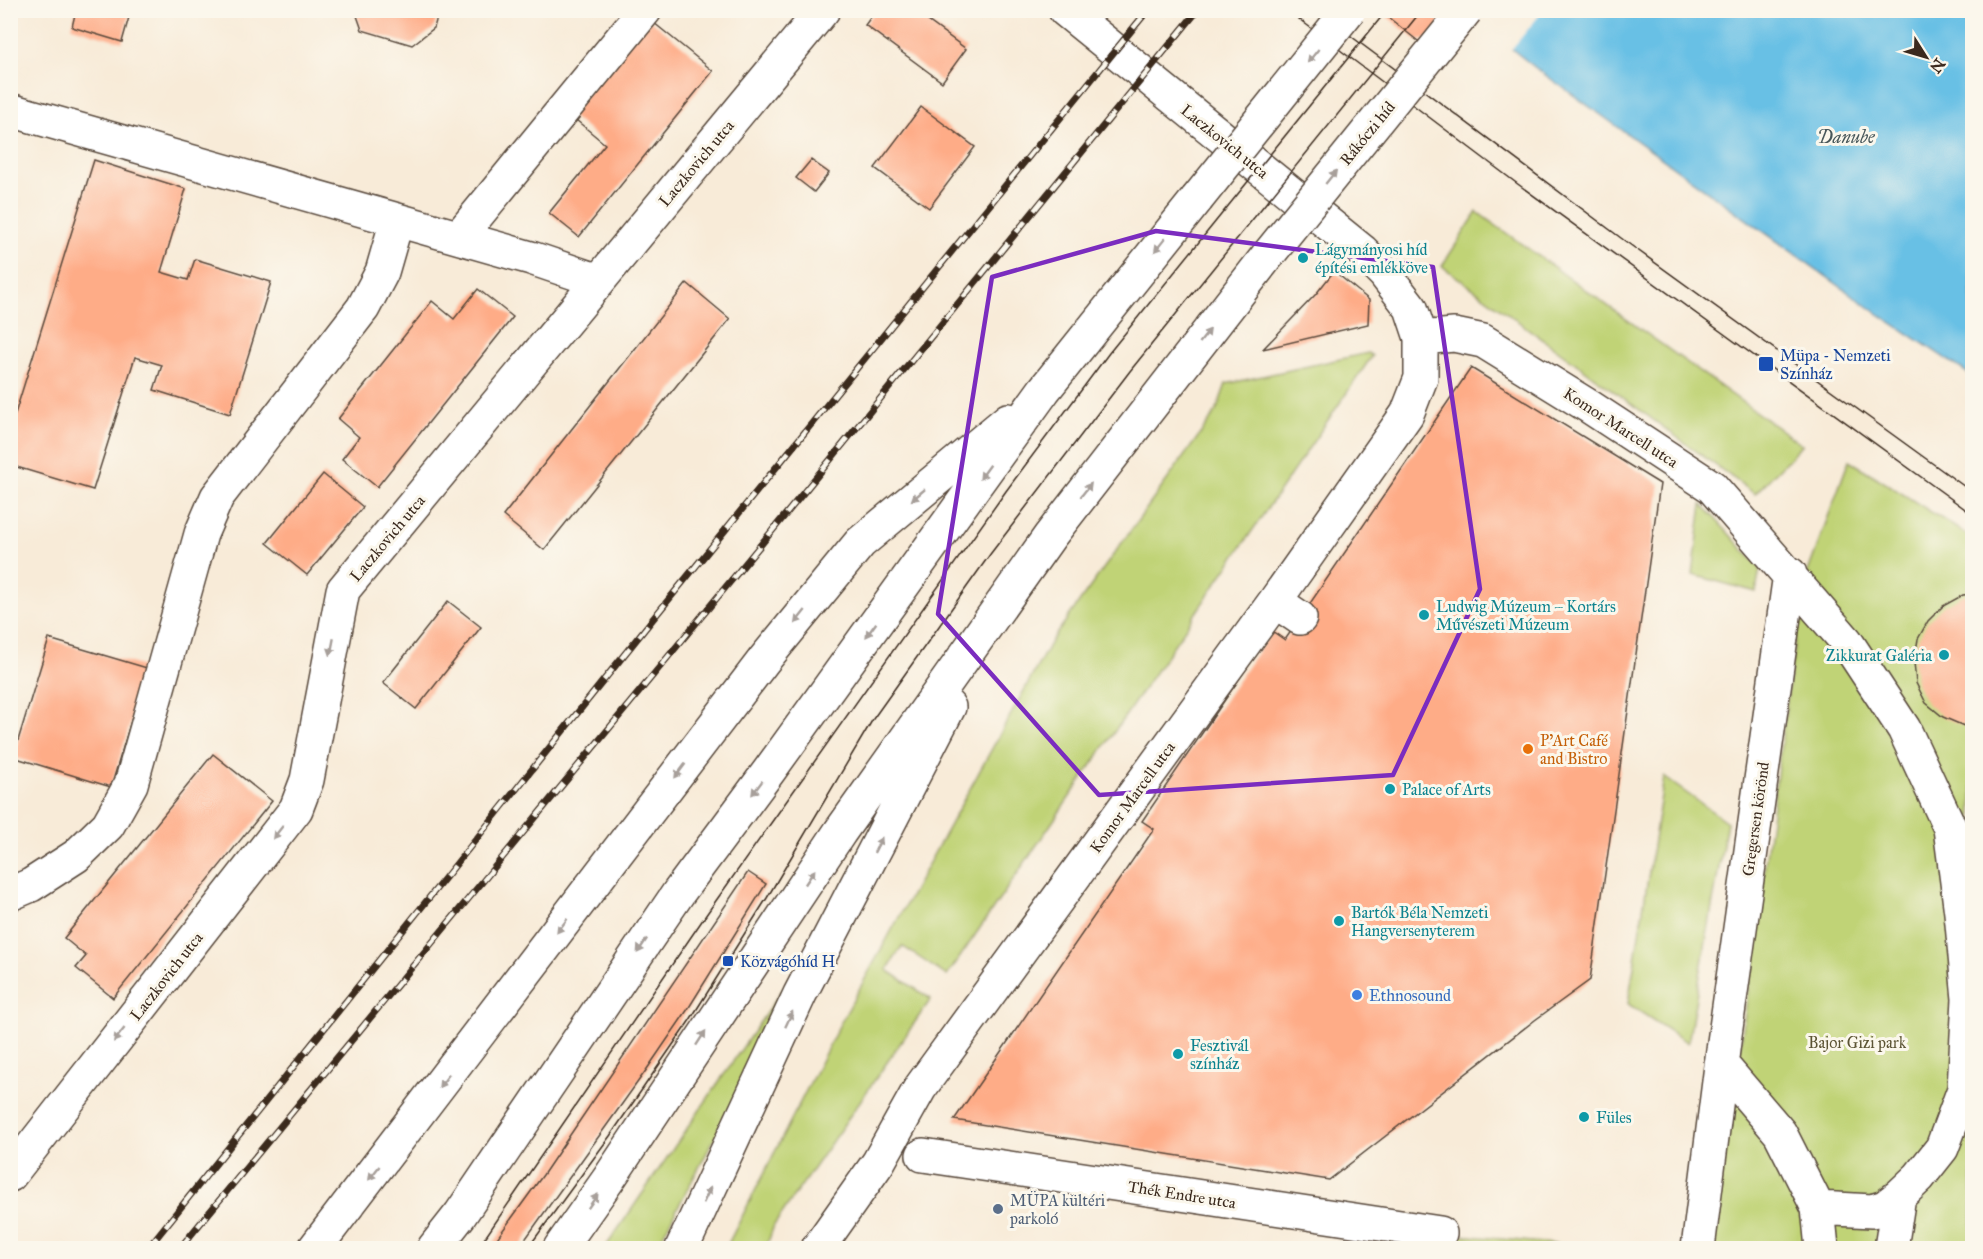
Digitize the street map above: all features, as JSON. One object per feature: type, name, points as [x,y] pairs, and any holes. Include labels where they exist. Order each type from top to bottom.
[{"type":"main road","points":[[459,237],[645,10]]},
{"type":"main road","name":"Laczkovich utca","points":[[10,1175],[296,808],[307,780],[343,590],[823,10]]},
{"type":"main road","name":"Laczkovich utca","points":[[1065,10],[1362,251],[1384,273]]},
{"type":"main road","points":[[434,1248],[467,1205],[679,892],[1044,390],[1349,10]]},
{"type":"main road","name":"Rákóczi híd","points":[[1050,536],[1268,255],[1466,10]]},
{"type":"main road","points":[[10,110],[459,237],[599,281]]},
{"type":"main road","points":[[10,894],[31,885],[76,856],[108,825],[131,784],[201,534],[217,497],[363,308],[382,272],[397,220]]},
{"type":"main road","name":"Komor Marcell utca","points":[[818,1248],[878,1164],[920,1088],[1288,609],[1407,414],[1421,378],[1421,338],[1412,308],[1384,273]]},
{"type":"main road","name":"Komor Marcell utca","points":[[1421,338],[1454,335],[1483,341],[1590,407],[1712,487],[1846,640],[1904,729],[1950,828],[1969,999],[1964,1089],[1942,1148],[1899,1196],[1885,1207],[1872,1211],[1818,1208]]},
{"type":"main road","points":[[315,1248],[765,660],[860,543],[1044,390]]},
{"type":"main road","points":[[560,1248],[610,1177],[840,832],[1050,536]]},
{"type":"main road","points":[[682,1248],[806,984],[961,685],[1050,536]]},
{"type":"main road","name":"Gregersen körönd","points":[[1698,1248],[1721,1064],[1790,574]]},
{"type":"main road","points":[[1721,1064],[1780,1133],[1818,1208],[1822,1248]]},
{"type":"main road","name":"Thék Endre utca","points":[[923,1155],[1439,1242]]},
{"type":"main road","points":[[1891,1248],[1899,1196]]},
{"type":"highlighted area","points":[[1156,231],[1433,267],[1480,589],[1393,775],[1099,795],[938,614],[992,277]]},
{"type":"green space","points":[[1477,212],[1802,445],[1755,494],[1442,266]]},
{"type":"green space","points":[[1368,353],[1372,356],[947,976],[902,946],[887,970],[931,999],[774,1225],[766,1248],[726,1248],[840,1024],[1052,640],[1216,412],[1226,384]]},
{"type":"green space","name":"Bajor Gizi park","points":[[1849,460],[1972,538],[1972,1248],[1699,1248],[1736,1080],[1802,588]]},
{"type":"green space","points":[[1702,504],[1760,568],[1756,592],[1693,575]]},
{"type":"green space","points":[[1664,777],[1727,822],[1688,1043],[1628,1004]]},
{"type":"green space","points":[[812,956],[656,1248],[605,1248],[804,958]]},
{"type":"green space","points":[[1440,1233],[1593,1248],[1439,1248]]},
{"type":"water","name":"Danube","points":[[1464,11],[1972,11],[1972,376],[1880,315],[1537,69]]},
{"type":"pier","points":[[1461,10],[1543,11],[1510,51]]},
{"type":"building","points":[[76,10],[131,10],[122,42],[72,27]]},
{"type":"building","points":[[355,10],[439,10],[434,28],[412,45],[362,30]]},
{"type":"building","points":[[876,10],[913,10],[966,49],[942,82],[865,25]]},
{"type":"building","points":[[1379,10],[1434,10],[1439,14],[1439,36],[1418,41]]},
{"type":"building","points":[[648,18],[713,71],[579,237],[549,213],[605,144],[570,115]]},
{"type":"building","points":[[921,107],[975,147],[929,208],[875,168]]},
{"type":"building","points":[[94,160],[186,189],[161,272],[188,280],[195,259],[271,282],[230,414],[154,390],[162,365],[135,357],[93,490],[10,465],[10,430]]},
{"type":"building","points":[[811,160],[829,173],[814,192],[796,178]]},
{"type":"building","points":[[1334,271],[1369,300],[1368,324],[1263,349],[1316,294]]},
{"type":"building","points":[[687,283],[730,319],[544,550],[503,516]]},
{"type":"building","points":[[478,289],[513,317],[377,487],[342,459],[359,437],[338,419],[432,301],[454,319]]},
{"type":"building","name":"Palace of Arts","points":[[1471,368],[1660,484],[1590,980],[1329,1180],[954,1120],[1154,829],[1142,821],[1272,631],[1285,640]]},
{"type":"building","points":[[323,474],[363,507],[307,575],[267,543]]},
{"type":"building","name":"Zikkurat Galéria","points":[[1972,594],[1972,727],[1943,717],[1926,703],[1916,683],[1914,662],[1918,639],[1928,621],[1943,606],[1963,595]]},
{"type":"building","points":[[448,601],[481,627],[416,709],[383,683]]},
{"type":"building","points":[[49,639],[147,668],[111,787],[13,757]]},
{"type":"building","points":[[213,754],[272,801],[113,998],[76,968],[86,956],[64,938]]},
{"type":"building","points":[[748,872],[766,884],[688,1009],[647,1069],[519,1248],[490,1248],[543,1175]]},
{"type":"tram line","points":[[1287,10],[1515,182],[1972,514]]},
{"type":"tram line","points":[[1316,10],[1625,241],[1972,492]]},
{"type":"tram line","points":[[478,1248],[708,912],[1006,491],[1109,353],[1387,10]]},
{"type":"tram line","points":[[528,1248],[610,1136],[690,1020],[767,898],[873,719],[991,553],[1130,371],[1422,10]]},
{"type":"railway","points":[[148,1248],[648,625],[1148,10]]},
{"type":"railway","points":[[180,1248],[777,525],[1198,10]]},
{"type":"place","name":"Lágymányosi híd építési emlékköve","points":[[1303,258]]},
{"type":"place","name":"Müpa - Nemzeti Színház","points":[[1766,364]]},
{"type":"place","name":"Ludwig Múzeum – Kortárs Művészeti Múzeum","points":[[1424,615]]},
{"type":"place","name":"Zikkurat Galéria","points":[[1944,655]]},
{"type":"place","name":"P’Art Café and Bistro","points":[[1528,749]]},
{"type":"place","name":"Palace of Arts","points":[[1390,789]]},
{"type":"place","name":"Bartók Béla Nemzeti Hangversenyterem","points":[[1339,921]]},
{"type":"place","name":"Közvágóhíd H","points":[[728,961]]},
{"type":"place","name":"Ethnosound","points":[[1357,995]]},
{"type":"place","name":"Fesztivál színház","points":[[1178,1054]]},
{"type":"place","name":"Füles","points":[[1584,1117]]},
{"type":"place","name":"MÜPA kültéri parkoló","points":[[998,1209]]}]
